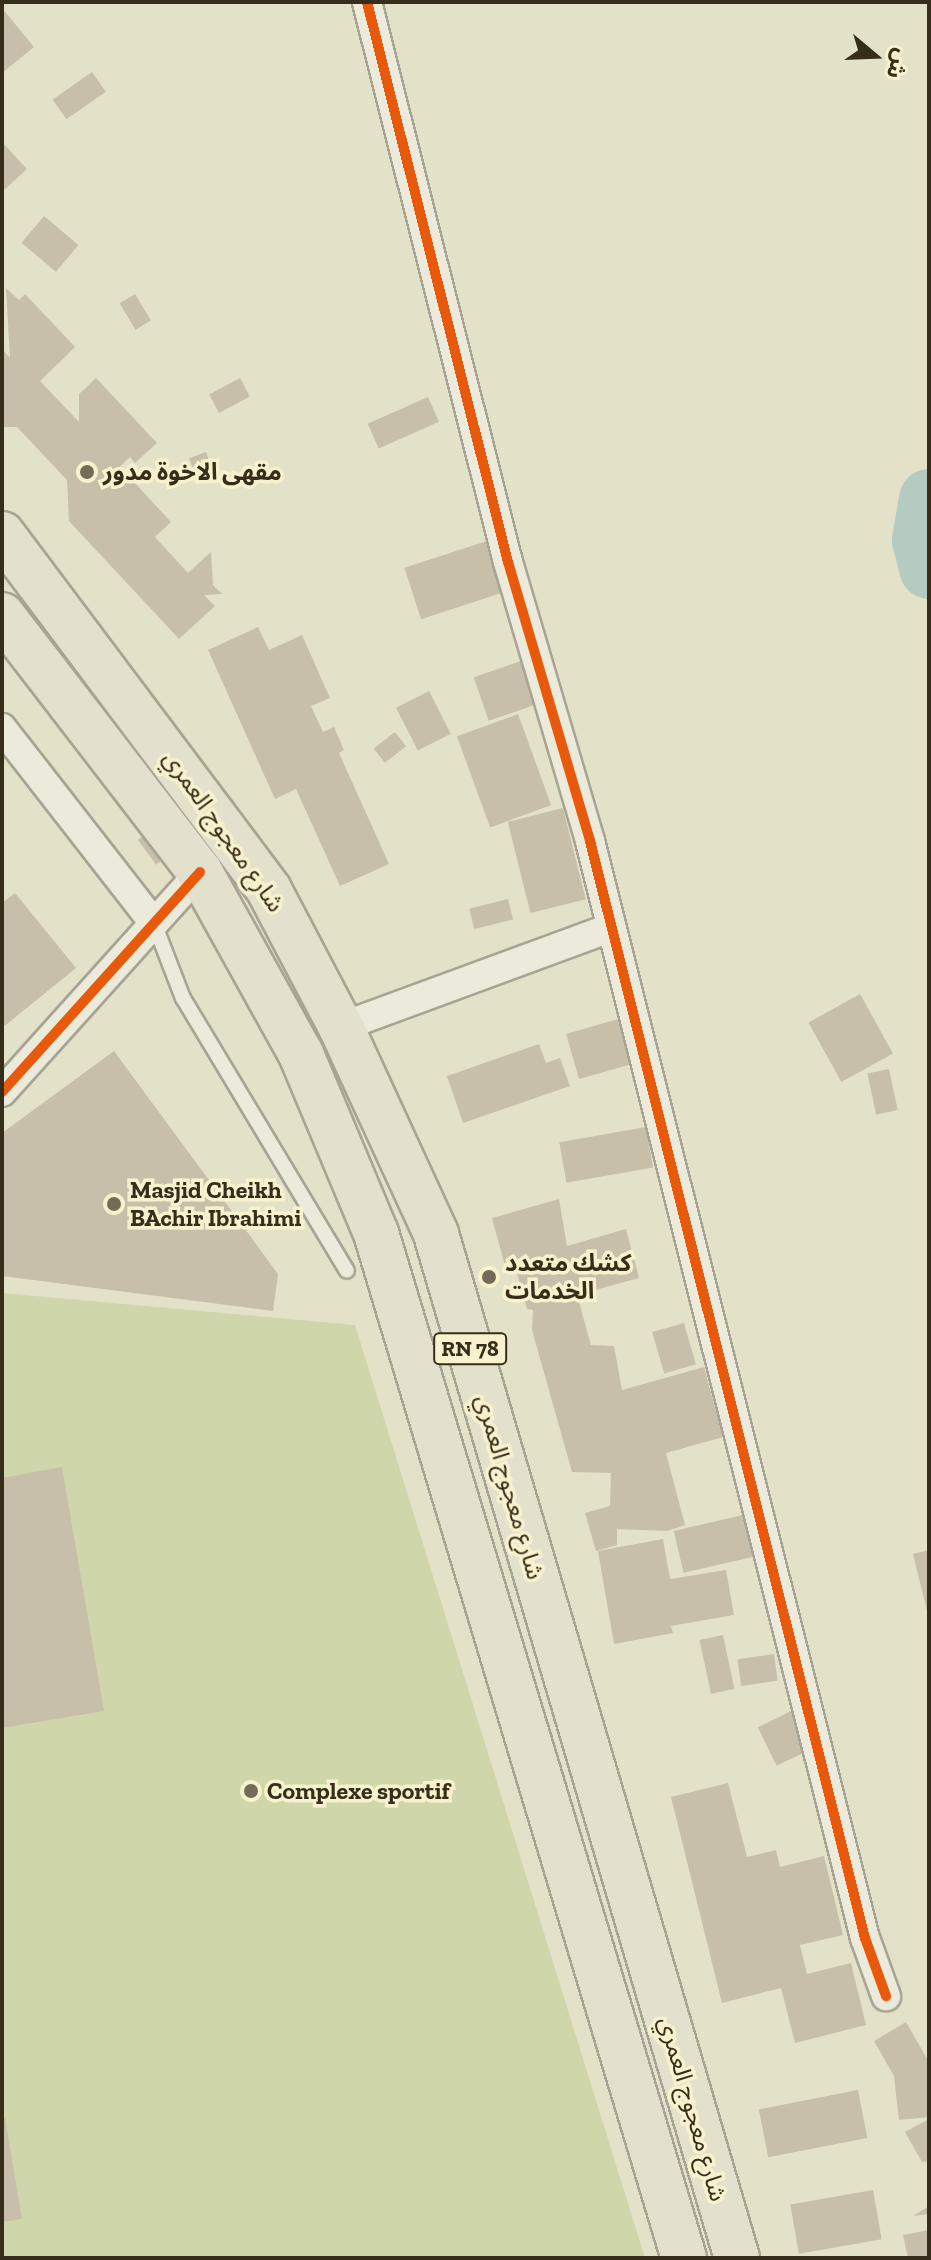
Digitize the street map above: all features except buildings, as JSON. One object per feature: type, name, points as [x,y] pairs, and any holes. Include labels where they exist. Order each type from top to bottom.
[{"type":"main road","name":"شارع معجوج العمري","points":[[2,534],[269,890],[341,1027],[436,1234],[737,2258]]},
{"type":"main road","name":"شارع معجوج العمري","points":[[2,615],[200,872],[301,1054],[376,1233],[684,2258]]},
{"type":"street","points":[[367,2],[508,562],[590,841],[814,1719],[865,1938],[886,1996]]},
{"type":"street","points":[[2,728],[154,923]]},
{"type":"street","points":[[2,1092],[200,872]]},
{"type":"street","points":[[341,1027],[610,928]]},
{"type":"lane","points":[[154,923],[183,998],[347,1271]]},
{"type":"green space","name":"Complexe sportif","points":[[2,1293],[355,1325],[645,2258],[2,2258]]},
{"type":"waterway","points":[[929,499],[922,540],[929,569]]},
{"type":"cycle path","points":[[367,2],[508,562],[590,841],[865,1938],[886,1996]]},
{"type":"cycle path","points":[[2,1092],[200,872]]},
{"type":"place","name":"مقهى الاخوة مدور","points":[[87,472]]},
{"type":"place","name":"Masjid Cheikh BAchir Ibrahimi","points":[[114,1204]]},
{"type":"place","name":"كشك متعدد الخدمات","points":[[489,1277]]},
{"type":"place","name":"Complexe sportif","points":[[251,1791]]}]
